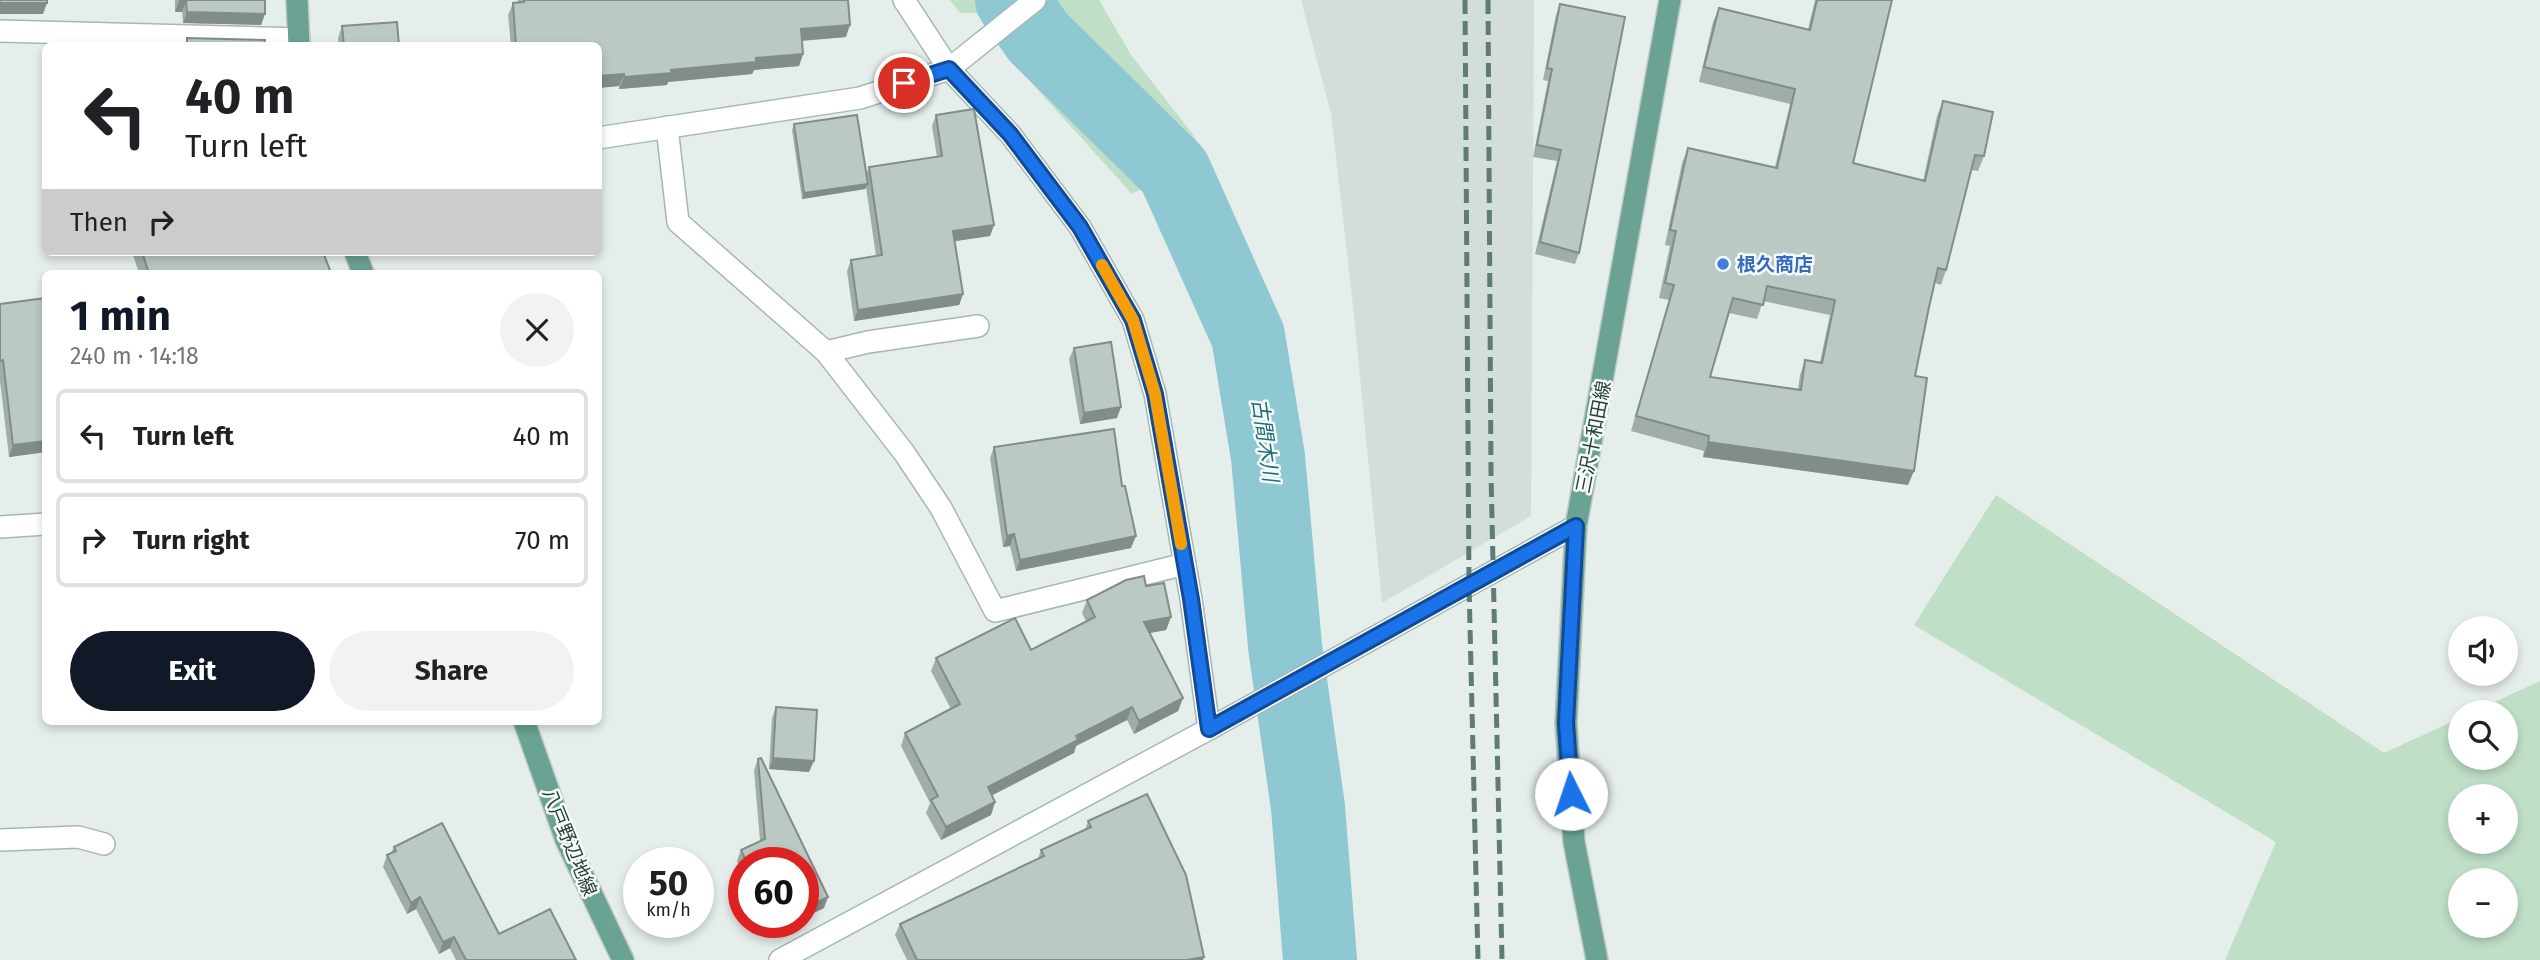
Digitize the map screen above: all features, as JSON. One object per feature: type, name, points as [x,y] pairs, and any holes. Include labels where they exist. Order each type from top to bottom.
[{"type":"main road","points":[[297,0],[299,42]]},
{"type":"main road","name":"三沢十和田線","points":[[1597,960],[1574,842],[1566,723],[1576,526],[1670,0]]},
{"type":"main road","name":"八戸野辺地線","points":[[525,725],[566,840],[623,960]]},
{"type":"street","points":[[904,0],[949,69],[1010,134],[1080,227],[1133,320],[1155,394],[1185,564],[1209,729]]},
{"type":"street","points":[[602,137],[860,98],[949,69],[1035,0]]},
{"type":"street","points":[[0,31],[299,42]]},
{"type":"street","points":[[667,127],[678,222],[826,352],[905,454],[942,508],[995,611],[1185,564]]},
{"type":"street","points":[[826,352],[868,342],[978,326]]},
{"type":"street","points":[[0,527],[42,524]]},
{"type":"street","points":[[780,960],[1209,729],[1576,526]]},
{"type":"street","points":[[0,840],[78,838],[104,844]]},
{"type":"shaded area","points":[[1301,0],[1534,0],[1531,516],[1382,603],[1331,114]]},
{"type":"green space","points":[[950,0],[977,0],[1072,84],[1092,110],[1097,126],[1164,177],[1132,194],[1028,79],[1023,62],[976,13],[960,13]]},
{"type":"green space","points":[[1038,0],[1099,0],[1131,55],[1205,153],[1178,168],[1125,114]]},
{"type":"green space","points":[[1996,495],[2384,753],[2448,724],[2448,770],[2518,770],[2518,700],[2499,700],[2540,681],[2540,960],[2225,960],[2276,842],[1914,625]]},
{"type":"water","points":[[977,0],[1038,0],[1125,114],[1178,168],[1164,177],[1097,126],[1092,110],[1072,84]]},
{"type":"building","points":[[0,0],[47,0],[47,3],[0,3]]},
{"type":"building","points":[[179,0],[265,0],[265,14],[187,12],[186,1]]},
{"type":"building","points":[[848,0],[850,25],[801,29],[803,54],[756,58],[756,62],[671,70],[672,73],[624,77],[624,74],[602,76],[602,42],[516,42],[513,3]]},
{"type":"building","points":[[1817,0],[1892,0],[1853,163],[1925,181],[1943,101],[1993,112],[1984,156],[1975,155],[1946,270],[1938,268],[1929,307],[1915,376],[1927,378],[1914,471],[1708,442],[1709,436],[1636,416],[1674,285],[1665,283],[1676,231],[1670,230],[1688,148],[1777,168],[1795,89],[1704,67],[1719,8],[1810,30]],"holes":[[[1767,286],[1835,300],[1822,363],[1805,360],[1801,390],[1710,377],[1733,298],[1763,305]]]},
{"type":"building","points":[[1560,4],[1625,17],[1579,253],[1540,242],[1561,150],[1537,145],[1552,69],[1547,68]]},
{"type":"building","points":[[397,22],[399,42],[344,42],[342,26]]},
{"type":"building","points":[[187,38],[265,40],[265,42],[187,42]]},
{"type":"building","points":[[974,109],[994,225],[953,231],[963,294],[858,310],[851,260],[882,255],[869,167],[942,156],[936,115]]},
{"type":"building","points":[[857,115],[868,184],[804,193],[794,124]]},
{"type":"building","points":[[143,256],[325,256],[330,270],[148,270]]},
{"type":"building","points":[[42,299],[42,441],[13,445],[3,360],[0,361],[0,304]]},
{"type":"building","points":[[1111,342],[1121,407],[1084,413],[1074,348]]},
{"type":"building","points":[[1114,429],[1122,486],[1125,486],[1136,536],[1020,560],[1014,534],[1007,536],[994,447]]},
{"type":"building","points":[[1144,576],[1146,586],[1164,583],[1171,617],[1144,622],[1183,698],[1139,721],[1132,707],[1076,736],[1078,740],[988,787],[995,802],[946,827],[931,800],[938,796],[905,733],[960,704],[936,658],[1015,618],[1031,650],[1095,617],[1087,600],[1126,580]]},
{"type":"building","points":[[776,707],[817,710],[814,761],[773,758]]},
{"type":"building","points":[[761,758],[804,847],[748,847],[765,839],[758,759]]},
{"type":"building","points":[[1147,794],[1186,875],[1204,957],[1187,960],[917,960],[900,924],[1044,856],[1041,850],[1091,827],[1088,821]]},
{"type":"building","points":[[442,823],[499,934],[550,909],[576,960],[466,960],[454,937],[443,942],[420,897],[411,903],[387,855],[396,851],[394,847]]},
{"type":"building","points":[[819,878],[828,897],[819,901]]},
{"type":"waterway","name":"古間木川","points":[[1012,0],[1038,37],[1174,171],[1248,336],[1268,457],[1285,646],[1308,807],[1320,960]]},
{"type":"railway","points":[[1465,0],[1469,584],[1478,960]]},
{"type":"railway","points":[[1488,0],[1491,474],[1502,960]]},
{"type":"slow traffic","points":[[1102,265],[1133,320],[1155,394],[1181,544]]},
{"type":"place","name":"根久商店","points":[[1723,264]]},
{"type":"route","points":[[904,83],[949,69],[1010,134],[1080,227],[1133,320],[1155,394],[1191,599],[1209,729],[1576,526],[1566,723],[1571,794]]}]
